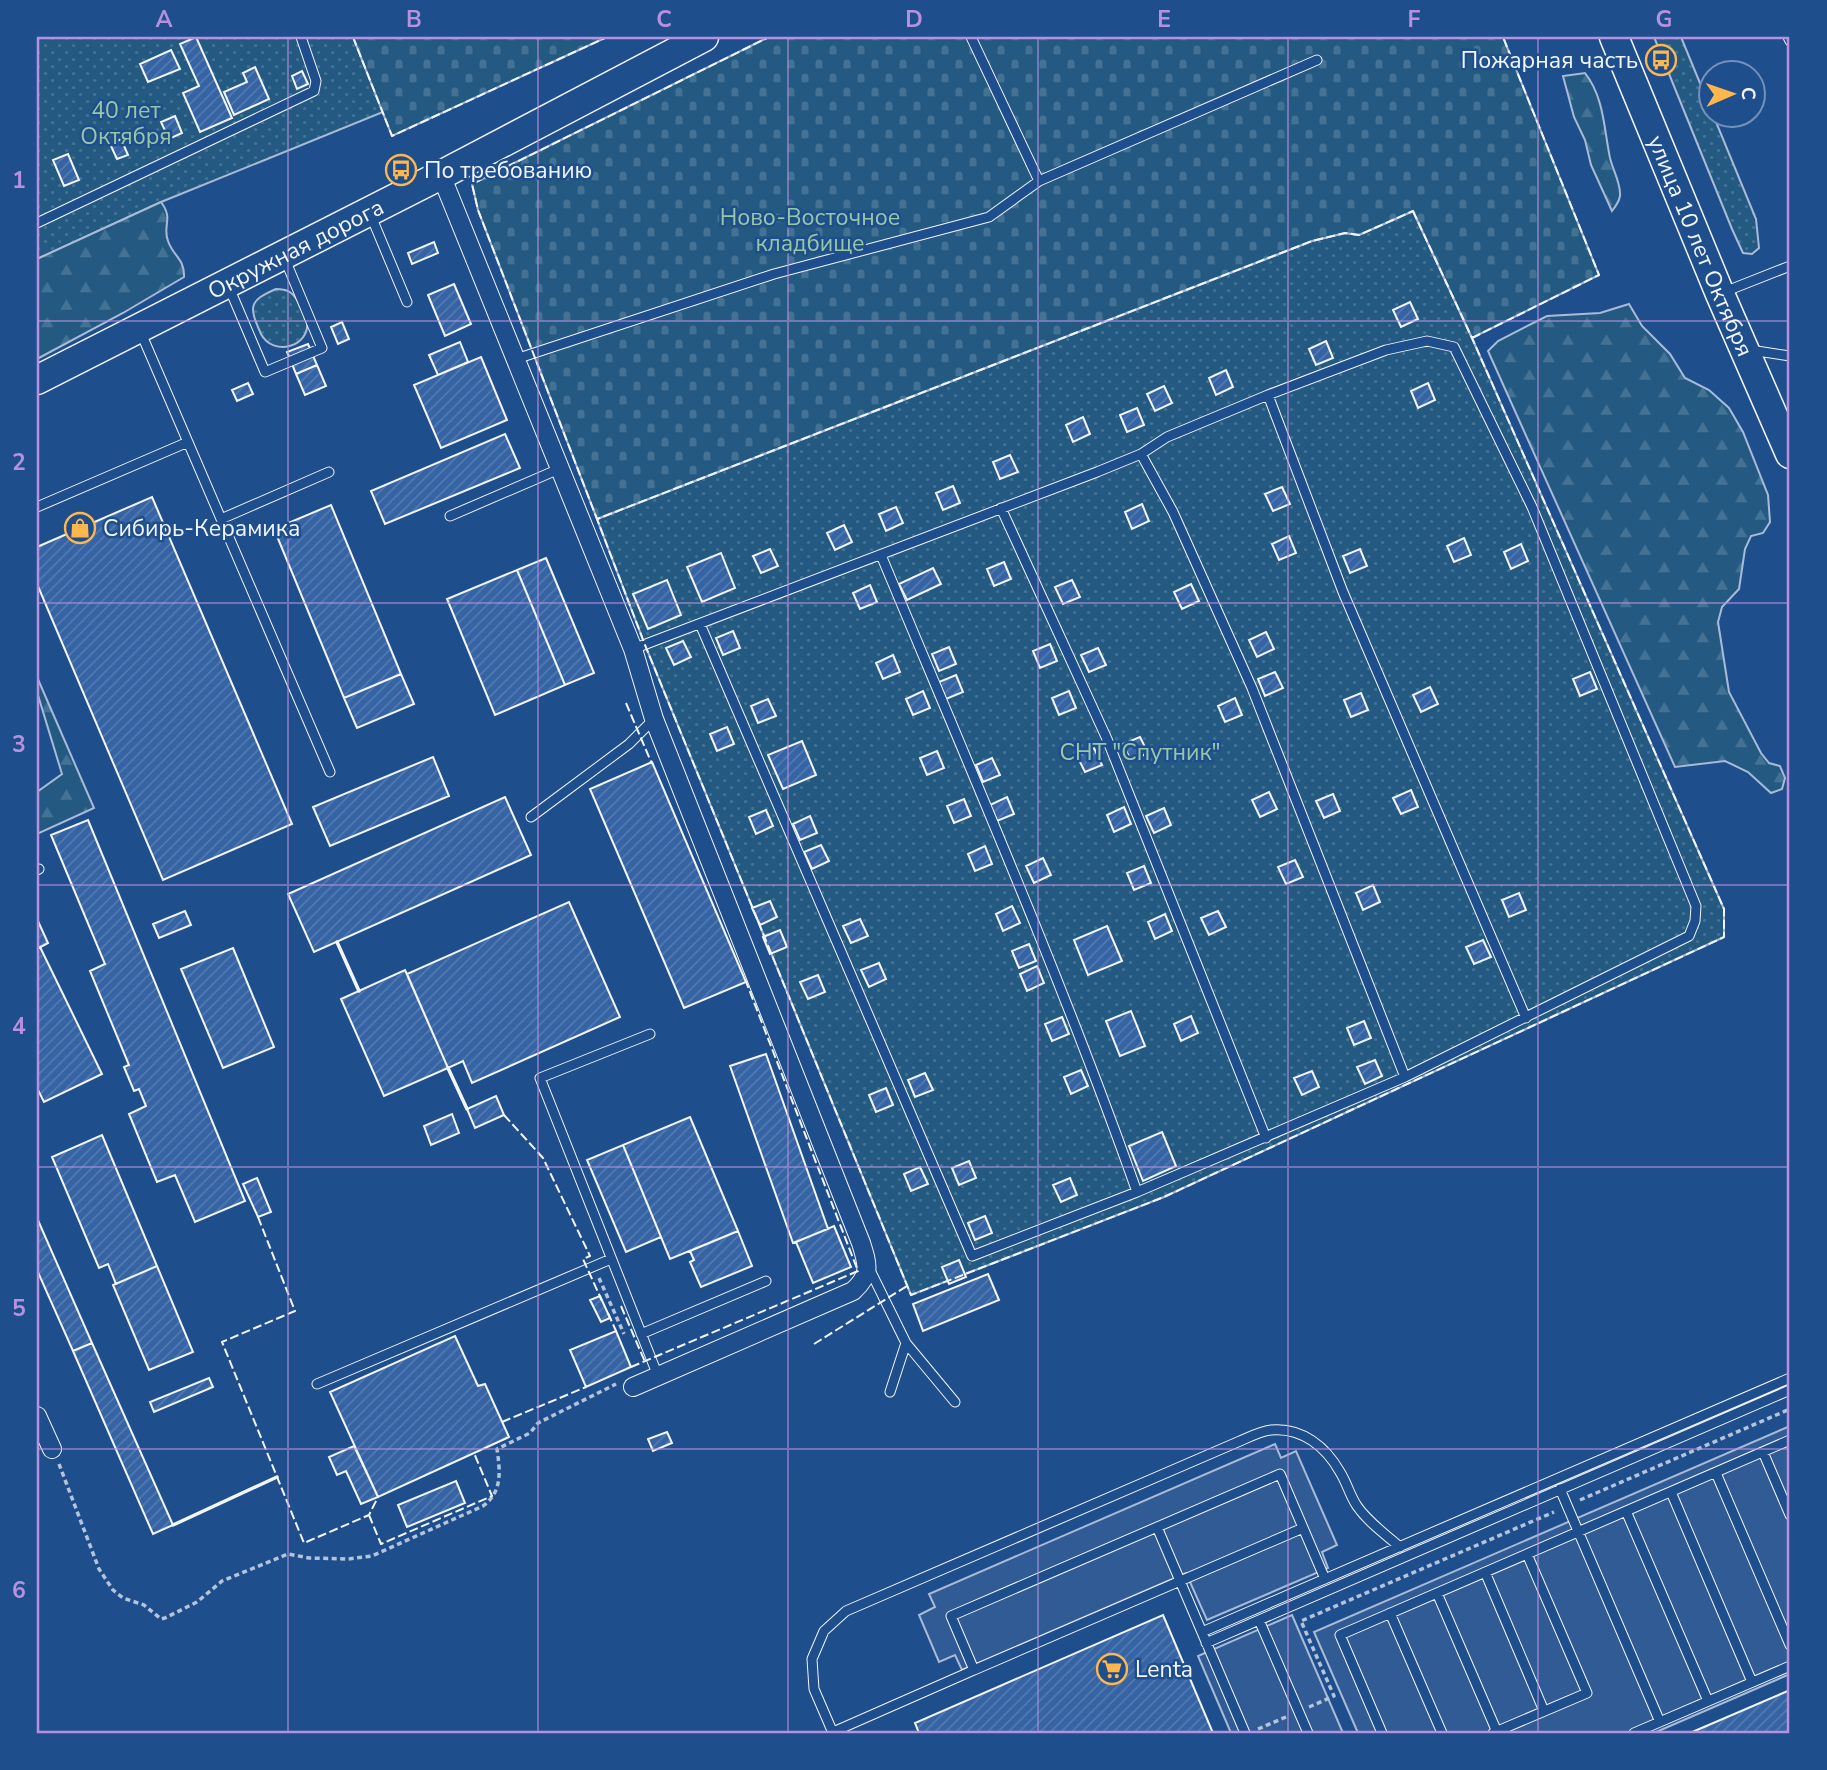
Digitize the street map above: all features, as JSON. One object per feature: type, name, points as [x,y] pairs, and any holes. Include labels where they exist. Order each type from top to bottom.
[{"type":"main road","name":"Окружная дорога","points":[[37,380],[284,256],[704,37]]},
{"type":"main road","name":"улица 10 лет Октября","points":[[1614,37],[1790,454]]},
{"type":"street","points":[[441,175],[633,649],[654,719],[867,1263],[864,1281],[853,1291],[658,1376],[626,1385]]},
{"type":"street","points":[[37,1416],[52,1449]]},
{"type":"lane","points":[[37,223],[314,91],[316,82],[301,37]]},
{"type":"lane","points":[[971,37],[1039,181]]},
{"type":"lane","points":[[516,359],[774,274],[989,217],[1039,181],[1317,60]]},
{"type":"lane","points":[[369,212],[407,302]]},
{"type":"lane","points":[[228,284],[265,372],[322,348],[284,256]]},
{"type":"lane","points":[[1720,293],[1790,266]]},
{"type":"lane","points":[[140,328],[330,772]]},
{"type":"lane","points":[[633,649],[1141,454],[1167,437],[1386,350],[1427,341],[1454,347],[1537,520],[1696,906],[1695,921],[1689,936],[1405,1077],[1138,1192],[972,1256],[700,624]]},
{"type":"lane","points":[[1744,349],[1790,356]]},
{"type":"lane","points":[[1268,395],[1343,592],[1526,1018]]},
{"type":"lane","points":[[37,507],[188,442]]},
{"type":"lane","points":[[1141,454],[1173,512],[1252,688],[1405,1077]]},
{"type":"lane","points":[[450,516],[559,469]]},
{"type":"lane","points":[[221,519],[329,472]]},
{"type":"lane","points":[[1001,508],[1107,739],[1266,1138]]},
{"type":"lane","points":[[881,555],[1030,916],[1138,1192]]},
{"type":"lane","points":[[531,817],[629,744],[654,719]]},
{"type":"lane","points":[[650,1034],[540,1078],[658,1376]]},
{"type":"lane","points":[[317,1384],[611,1259]]},
{"type":"lane","points":[[867,1263],[906,1343],[955,1402]]},
{"type":"lane","points":[[641,1334],[766,1281]]},
{"type":"lane","points":[[890,1392],[906,1343]]},
{"type":"lane","points":[[1202,1632],[1790,1378]]},
{"type":"lane","points":[[1206,1643],[1790,1390]]},
{"type":"lane","points":[[1303,1528],[833,1732],[814,1689],[812,1659],[824,1631],[846,1611],[1227,1446],[1270,1430],[1300,1434],[1326,1450],[1341,1472],[1356,1505],[1400,1546]]},
{"type":"lane","points":[[1382,1733],[1340,1635],[1790,1440]]},
{"type":"lane","points":[[1763,1452],[1790,1515]]},
{"type":"lane","points":[[1716,1473],[1790,1645]]},
{"type":"lane","points":[[974,1670],[951,1616],[1280,1474],[1325,1579]]},
{"type":"lane","points":[[1560,1489],[1660,1722]]},
{"type":"lane","points":[[1671,1492],[1752,1682]]},
{"type":"lane","points":[[1626,1511],[1708,1701]]},
{"type":"lane","points":[[1157,1527],[1245,1733]]},
{"type":"lane","points":[[1437,1593],[1495,1732],[1544,1712],[1587,1693],[1527,1554]]},
{"type":"lane","points":[[1485,1573],[1544,1712]]},
{"type":"lane","points":[[1390,1613],[1442,1733]]},
{"type":"lane","points":[[1259,1620],[1308,1733]]},
{"type":"lane","points":[[1634,1733],[1790,1666]]},
{"type":"path","points":[[594,1266],[627,1340]]},
{"type":"path","points":[[52,1449],[62,1468],[99,1569],[122,1598],[144,1605],[161,1619],[197,1602],[222,1581],[288,1554],[309,1558],[348,1559],[372,1556],[483,1506],[494,1498],[500,1475],[497,1449],[530,1433],[538,1423],[626,1385]]},
{"type":"green space","name":"40 лет Октября","points":[[37,37],[353,37],[383,112],[161,202],[37,259]]},
{"type":"green space","points":[[353,37],[607,37],[392,136]]},
{"type":"green space","name":"Ново-Восточное кладбище","points":[[769,37],[1503,37],[1599,275],[1472,338],[1413,211],[1359,235],[1345,233],[1312,241],[597,519],[478,210],[472,184]]},
{"type":"green space","points":[[1654,37],[1681,37],[1698,78],[1698,130],[1719,130],[1756,219],[1759,248],[1752,254],[1743,253]]},
{"type":"green space","points":[[1585,73],[1600,103],[1610,158],[1620,191],[1620,198],[1612,211],[1591,165],[1563,76]]},
{"type":"green space","points":[[161,202],[167,213],[168,241],[183,266],[184,277],[37,359],[37,259]]},
{"type":"green space","name":"СНТ \"Спутник\"","points":[[1413,211],[1472,338],[1724,909],[1724,937],[1164,1197],[911,1295],[645,645],[597,519],[1312,241],[1345,233],[1359,235]]},
{"type":"green space","points":[[276,289],[292,293],[307,322],[303,338],[290,346],[282,347],[267,341],[254,317],[256,301]]},
{"type":"green space","points":[[1629,304],[1642,326],[1670,354],[1685,378],[1709,390],[1729,408],[1743,432],[1768,495],[1770,522],[1763,533],[1751,536],[1745,549],[1739,589],[1722,607],[1718,622],[1729,692],[1761,753],[1769,763],[1780,766],[1785,778],[1782,789],[1771,793],[1748,772],[1725,761],[1675,767],[1488,351],[1498,341],[1547,316],[1600,313]]},
{"type":"green space","points":[[37,677],[94,808],[37,834],[37,792],[62,774],[37,692]]},
{"type":"shaded area","points":[[1790,1426],[1790,1674],[1654,1733],[1358,1733],[1314,1632]]},
{"type":"shaded area","points":[[1275,1444],[1281,1458],[1296,1451],[1337,1545],[1322,1552],[1328,1568],[1207,1620],[1186,1573],[962,1670],[955,1655],[939,1662],[919,1615],[935,1607],[929,1594]]},
{"type":"shaded area","points":[[1292,1615],[1343,1733],[1231,1733],[1198,1656]]},
{"type":"building","points":[[196,37],[232,118],[200,132],[183,93],[199,86],[180,44]]},
{"type":"building","points":[[171,50],[180,69],[148,82],[140,64]]},
{"type":"building","points":[[255,67],[269,99],[234,115],[224,92],[247,82],[243,73]]},
{"type":"building","points":[[302,71],[308,84],[297,89],[292,76]]},
{"type":"building","points":[[175,116],[182,133],[169,139],[161,122]]},
{"type":"building","points":[[121,139],[128,155],[117,159],[110,144]]},
{"type":"building","points":[[68,154],[79,180],[64,186],[53,160]]},
{"type":"building","points":[[434,242],[438,253],[412,264],[408,253]]},
{"type":"building","points":[[454,284],[471,324],[445,336],[428,295]]},
{"type":"building","points":[[1410,302],[1418,319],[1401,327],[1393,310]]},
{"type":"building","points":[[342,322],[349,339],[338,344],[331,327]]},
{"type":"building","points":[[1326,341],[1333,358],[1316,365],[1309,349]]},
{"type":"building","points":[[460,342],[468,362],[438,375],[429,355]]},
{"type":"building","points":[[308,344],[317,365],[296,374],[287,352]]},
{"type":"building","points":[[481,357],[507,420],[441,448],[414,385]]},
{"type":"building","points":[[317,365],[326,386],[305,395],[296,374]]},
{"type":"building","points":[[1226,370],[1233,387],[1216,395],[1209,378]]},
{"type":"building","points":[[248,383],[253,394],[237,401],[232,390]]},
{"type":"building","points":[[1428,383],[1435,400],[1418,408],[1411,391]]},
{"type":"building","points":[[1164,386],[1172,403],[1155,411],[1147,394]]},
{"type":"building","points":[[1137,408],[1144,425],[1127,432],[1120,415]]},
{"type":"building","points":[[1083,417],[1090,434],[1073,442],[1066,425]]},
{"type":"building","points":[[505,434],[520,468],[385,524],[371,491]]},
{"type":"building","points":[[1010,455],[1018,472],[1000,479],[993,462]]},
{"type":"building","points":[[953,486],[960,503],[943,510],[936,493]]},
{"type":"building","points":[[1282,487],[1290,504],[1273,511],[1265,494]]},
{"type":"building","points":[[152,497],[292,824],[163,880],[37,584],[37,547]]},
{"type":"building","points":[[1142,504],[1149,521],[1132,529],[1125,512]]},
{"type":"building","points":[[331,505],[401,674],[344,698],[274,529]]},
{"type":"building","points":[[896,507],[903,523],[886,531],[879,514]]},
{"type":"building","points":[[844,525],[852,542],[835,550],[827,533]]},
{"type":"building","points":[[1289,536],[1296,553],[1279,560],[1272,544]]},
{"type":"building","points":[[1464,538],[1471,555],[1454,562],[1447,546]]},
{"type":"building","points":[[1521,544],[1528,561],[1511,569],[1504,552]]},
{"type":"building","points":[[770,549],[778,566],[761,573],[753,556]]},
{"type":"building","points":[[1360,549],[1367,566],[1350,573],[1343,556]]},
{"type":"building","points":[[721,553],[735,588],[702,602],[687,567]]},
{"type":"building","points":[[546,558],[594,673],[565,685],[517,570]]},
{"type":"building","points":[[1004,562],[1011,579],[994,586],[987,569]]},
{"type":"building","points":[[933,568],[941,584],[907,600],[899,584]]},
{"type":"building","points":[[517,570],[565,685],[495,715],[447,599]]},
{"type":"building","points":[[667,580],[681,615],[648,629],[633,594]]},
{"type":"building","points":[[1072,580],[1080,597],[1063,604],[1055,587]]},
{"type":"building","points":[[1191,584],[1199,601],[1182,609],[1174,592]]},
{"type":"building","points":[[870,585],[877,602],[860,609],[853,593]]},
{"type":"building","points":[[733,631],[740,648],[723,655],[716,638]]},
{"type":"building","points":[[1266,632],[1274,649],[1257,657],[1249,640]]},
{"type":"building","points":[[683,641],[691,657],[674,665],[666,648]]},
{"type":"building","points":[[1050,644],[1057,661],[1040,668],[1033,651]]},
{"type":"building","points":[[949,647],[956,664],[939,671],[932,654]]},
{"type":"building","points":[[1098,648],[1106,665],[1089,672],[1081,655]]},
{"type":"building","points":[[893,655],[900,672],[883,679],[876,663]]},
{"type":"building","points":[[1275,672],[1283,688],[1265,696],[1258,679]]},
{"type":"building","points":[[1590,672],[1597,689],[1580,696],[1573,679]]},
{"type":"building","points":[[401,674],[414,704],[357,728],[344,698]]},
{"type":"building","points":[[956,675],[963,692],[946,699],[939,682]]},
{"type":"building","points":[[1430,687],[1438,704],[1421,712],[1413,695]]},
{"type":"building","points":[[923,691],[930,708],[913,715],[906,699]]},
{"type":"building","points":[[1069,691],[1076,708],[1059,715],[1052,698]]},
{"type":"building","points":[[1361,693],[1368,710],[1351,717],[1344,700]]},
{"type":"building","points":[[1235,698],[1242,715],[1225,722],[1218,706]]},
{"type":"building","points":[[768,699],[776,716],[758,723],[751,706]]},
{"type":"building","points":[[727,727],[734,744],[717,751],[710,734]]},
{"type":"building","points":[[1140,737],[1148,753],[1131,761],[1123,744]]},
{"type":"building","points":[[802,741],[816,775],[783,789],[768,755]]},
{"type":"building","points":[[1094,748],[1102,765],[1085,772],[1077,756]]},
{"type":"building","points":[[937,751],[944,768],[927,775],[920,758]]},
{"type":"building","points":[[433,757],[449,796],[330,846],[313,807]]},
{"type":"building","points":[[992,758],[1000,775],[983,782],[976,765]]},
{"type":"building","points":[[652,762],[746,982],[684,1008],[590,789]]},
{"type":"building","points":[[1411,790],[1418,807],[1401,814],[1393,798]]},
{"type":"building","points":[[1269,792],[1277,809],[1260,817],[1252,800]]},
{"type":"building","points":[[1333,794],[1340,811],[1324,818],[1316,801]]},
{"type":"building","points":[[505,797],[531,855],[314,952],[288,894]]},
{"type":"building","points":[[1007,797],[1014,814],[997,821],[990,805]]},
{"type":"building","points":[[964,799],[971,816],[954,823],[947,806]]},
{"type":"building","points":[[1124,807],[1131,824],[1114,832],[1107,815]]},
{"type":"building","points":[[1164,808],[1171,825],[1154,833],[1146,816]]},
{"type":"building","points":[[766,810],[773,826],[756,834],[749,817]]},
{"type":"building","points":[[810,816],[817,833],[800,840],[793,824]]},
{"type":"building","points":[[88,820],[245,1201],[195,1222],[175,1175],[157,1182],[129,1114],[146,1106],[139,1089],[134,1091],[124,1067],[129,1065],[90,971],[105,964],[51,835]]},
{"type":"building","points":[[821,845],[829,861],[812,869],[804,852]]},
{"type":"building","points":[[985,846],[992,864],[975,871],[968,854]]},
{"type":"building","points":[[1043,858],[1051,875],[1034,883],[1026,866]]},
{"type":"building","points":[[1295,860],[1303,877],[1286,884],[1278,867]]},
{"type":"building","points":[[1144,866],[1151,883],[1134,890],[1127,873]]},
{"type":"building","points":[[1373,885],[1380,902],[1363,910],[1356,893]]},
{"type":"building","points":[[1519,893],[1526,910],[1509,917],[1502,900]]},
{"type":"building","points":[[770,901],[777,917],[760,925],[752,908]]},
{"type":"building","points":[[569,902],[620,1017],[472,1083],[463,1061],[448,1068],[407,974]]},
{"type":"building","points":[[1012,906],[1020,923],[1003,931],[996,914]]},
{"type":"building","points":[[185,911],[191,925],[159,938],[153,924]]},
{"type":"building","points":[[1218,911],[1226,927],[1209,935],[1201,918]]},
{"type":"building","points":[[1165,914],[1172,931],[1155,939],[1148,922]]},
{"type":"building","points":[[37,919],[48,943],[37,949]]},
{"type":"building","points":[[860,919],[868,936],[851,943],[843,926]]},
{"type":"building","points":[[1107,926],[1122,961],[1088,975],[1074,940]]},
{"type":"building","points":[[780,930],[787,947],[770,954],[763,937]]},
{"type":"building","points":[[1483,940],[1491,957],[1474,964],[1466,947]]},
{"type":"building","points":[[1029,944],[1036,961],[1019,968],[1012,951]]},
{"type":"building","points":[[40,947],[102,1074],[44,1102],[37,1088],[37,949]]},
{"type":"building","points":[[233,948],[274,1047],[223,1068],[181,969]]},
{"type":"building","points":[[879,963],[886,979],[869,987],[861,970]]},
{"type":"building","points":[[1037,966],[1044,983],[1027,991],[1020,974]]},
{"type":"building","points":[[405,970],[448,1068],[384,1096],[341,999]]},
{"type":"building","points":[[818,975],[825,992],[808,999],[800,982]]},
{"type":"building","points":[[1131,1011],[1145,1046],[1120,1056],[1106,1021]]},
{"type":"building","points":[[1191,1016],[1198,1033],[1181,1041],[1174,1024]]},
{"type":"building","points":[[1062,1017],[1069,1034],[1052,1041],[1045,1024]]},
{"type":"building","points":[[1364,1021],[1371,1038],[1354,1045],[1347,1028]]},
{"type":"building","points":[[766,1054],[828,1229],[793,1243],[730,1066]]},
{"type":"building","points":[[1375,1060],[1382,1076],[1365,1084],[1357,1067]]},
{"type":"building","points":[[1081,1070],[1088,1086],[1071,1094],[1064,1077]]},
{"type":"building","points":[[1312,1071],[1319,1087],[1302,1095],[1294,1078]]},
{"type":"building","points":[[925,1073],[933,1090],[915,1097],[908,1080]]},
{"type":"building","points":[[886,1088],[893,1105],[876,1112],[869,1095]]},
{"type":"building","points":[[496,1096],[504,1115],[475,1128],[467,1109]]},
{"type":"building","points":[[452,1114],[459,1133],[431,1145],[424,1126]]},
{"type":"building","points":[[690,1117],[738,1231],[670,1259],[623,1145]]},
{"type":"building","points":[[1162,1132],[1176,1166],[1143,1181],[1129,1146]]},
{"type":"building","points":[[102,1135],[157,1266],[116,1284],[108,1264],[99,1268],[52,1157]]},
{"type":"building","points":[[623,1145],[661,1237],[626,1252],[587,1160]]},
{"type":"building","points":[[969,1161],[976,1178],[959,1185],[952,1168]]},
{"type":"building","points":[[920,1167],[928,1184],[911,1191],[904,1174]]},
{"type":"building","points":[[257,1178],[271,1212],[258,1217],[243,1184]]},
{"type":"building","points":[[1070,1178],[1077,1195],[1061,1202],[1053,1185]]},
{"type":"building","points":[[985,1216],[992,1233],[975,1240],[968,1223]]},
{"type":"building","points":[[37,1218],[92,1343],[73,1351],[37,1270]]},
{"type":"building","points":[[834,1226],[851,1267],[813,1283],[796,1242]]},
{"type":"building","points":[[738,1231],[752,1266],[701,1287],[690,1262],[694,1260],[690,1251]]},
{"type":"building","points":[[959,1260],[966,1277],[949,1284],[942,1267]]},
{"type":"building","points":[[157,1266],[193,1352],[149,1370],[113,1285]]},
{"type":"building","points":[[988,1274],[999,1300],[923,1331],[913,1304]]},
{"type":"building","points":[[600,1296],[610,1318],[601,1322],[590,1300]]},
{"type":"building","points":[[616,1331],[631,1367],[586,1387],[570,1350]]},
{"type":"building","points":[[455,1336],[478,1386],[485,1384],[509,1437],[378,1497],[330,1392]]},
{"type":"building","points":[[92,1343],[173,1525],[153,1534],[73,1351]]},
{"type":"building","points":[[209,1378],[213,1387],[154,1412],[150,1402]]},
{"type":"building","points":[[667,1432],[672,1443],[653,1451],[648,1439]]},
{"type":"building","points":[[354,1446],[378,1497],[361,1504],[346,1471],[337,1475],[329,1457]]},
{"type":"building","points":[[456,1481],[465,1503],[407,1527],[398,1505]]},
{"type":"building","name":"Lenta","points":[[1163,1615],[1213,1733],[919,1733],[915,1723]]},
{"type":"building","points":[[1790,1690],[1790,1733],[1690,1733]]},
{"type":"fence","points":[[353,37],[392,136],[607,37]]},
{"type":"fence","points":[[600,518],[597,519],[478,210],[472,184],[769,37]]},
{"type":"fence","points":[[1472,338],[1599,275],[1503,37]]},
{"type":"fence","points":[[1413,211],[1472,338],[1724,909],[1724,937],[1164,1197],[911,1295],[645,645],[597,519],[1312,241],[1345,233],[1359,235],[1413,211]]},
{"type":"fence","points":[[626,703],[652,764]]},
{"type":"fence","points":[[631,1367],[858,1271],[745,979]]},
{"type":"fence","points":[[504,1115],[543,1158],[590,1256],[583,1259],[602,1301]]},
{"type":"fence","points":[[258,1217],[295,1311],[222,1342],[304,1543],[369,1515],[378,1497]]},
{"type":"fence","points":[[814,1344],[907,1286]]},
{"type":"fence","points":[[621,1306],[645,1362]]},
{"type":"fence","points":[[608,1313],[616,1331]]},
{"type":"fence","points":[[502,1422],[586,1387]]},
{"type":"fence","points":[[369,1515],[381,1544],[492,1496],[474,1453]]},
{"type":"wall","points":[[337,942],[359,991]]},
{"type":"wall","points":[[448,1068],[467,1109]]},
{"type":"wall","points":[[173,1525],[277,1477]]},
{"type":"place","name":"Пожарная часть","points":[[1661,60]]},
{"type":"place","name":"По требованию","points":[[401,170]]},
{"type":"place","name":"Сибирь-Керамика","points":[[80,528]]},
{"type":"place","name":"Lenta","points":[[1112,1669]]}]
